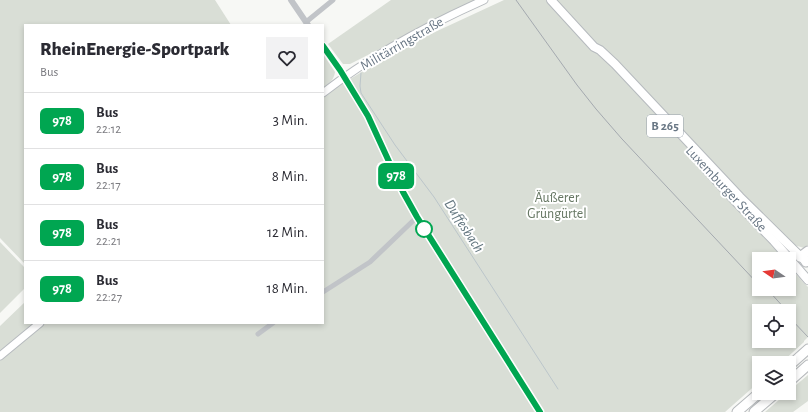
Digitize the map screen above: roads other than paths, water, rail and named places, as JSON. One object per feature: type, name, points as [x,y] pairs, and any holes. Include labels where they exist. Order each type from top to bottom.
[{"type":"highway","points":[[803,263],[808,251]]},
{"type":"highway","points":[[796,360],[808,349]]},
{"type":"highway","points":[[796,376],[808,365]]},
{"type":"highway","points":[[737,412],[752,399]]},
{"type":"highway","points":[[754,412],[768,400]]},
{"type":"main road","name":"Militärringstraße","points":[[324,92],[344,77],[398,43],[484,0]]},
{"type":"main road","name":"Luxemburger Straße","points":[[551,0],[594,47],[600,50],[615,64],[803,263],[808,280]]},
{"type":"main road","name":"Luxemburger Straße","points":[[594,47],[596,53],[789,258],[803,263]]},
{"type":"main road","points":[[0,356],[39,324]]},
{"type":"street","points":[[291,0],[307,23],[333,0]]},
{"type":"street","points":[[324,47],[368,116],[403,192],[417,217],[540,412]]},
{"type":"street","points":[[324,291],[370,262],[417,217]]},
{"type":"street","points":[[258,334],[272,324]]},
{"type":"waterway","name":"Duffesbach","points":[[361,73],[361,93],[395,145],[434,197],[558,389]]},
{"type":"tram line","points":[[516,0],[596,109],[622,139],[752,278]]},
{"type":"tram line","points":[[773,296],[781,304]]},
{"type":"tram line","points":[[796,324],[808,337]]},
{"type":"park label","name":"Äußerer Grüngürtel","points":[[557,206]]}]
